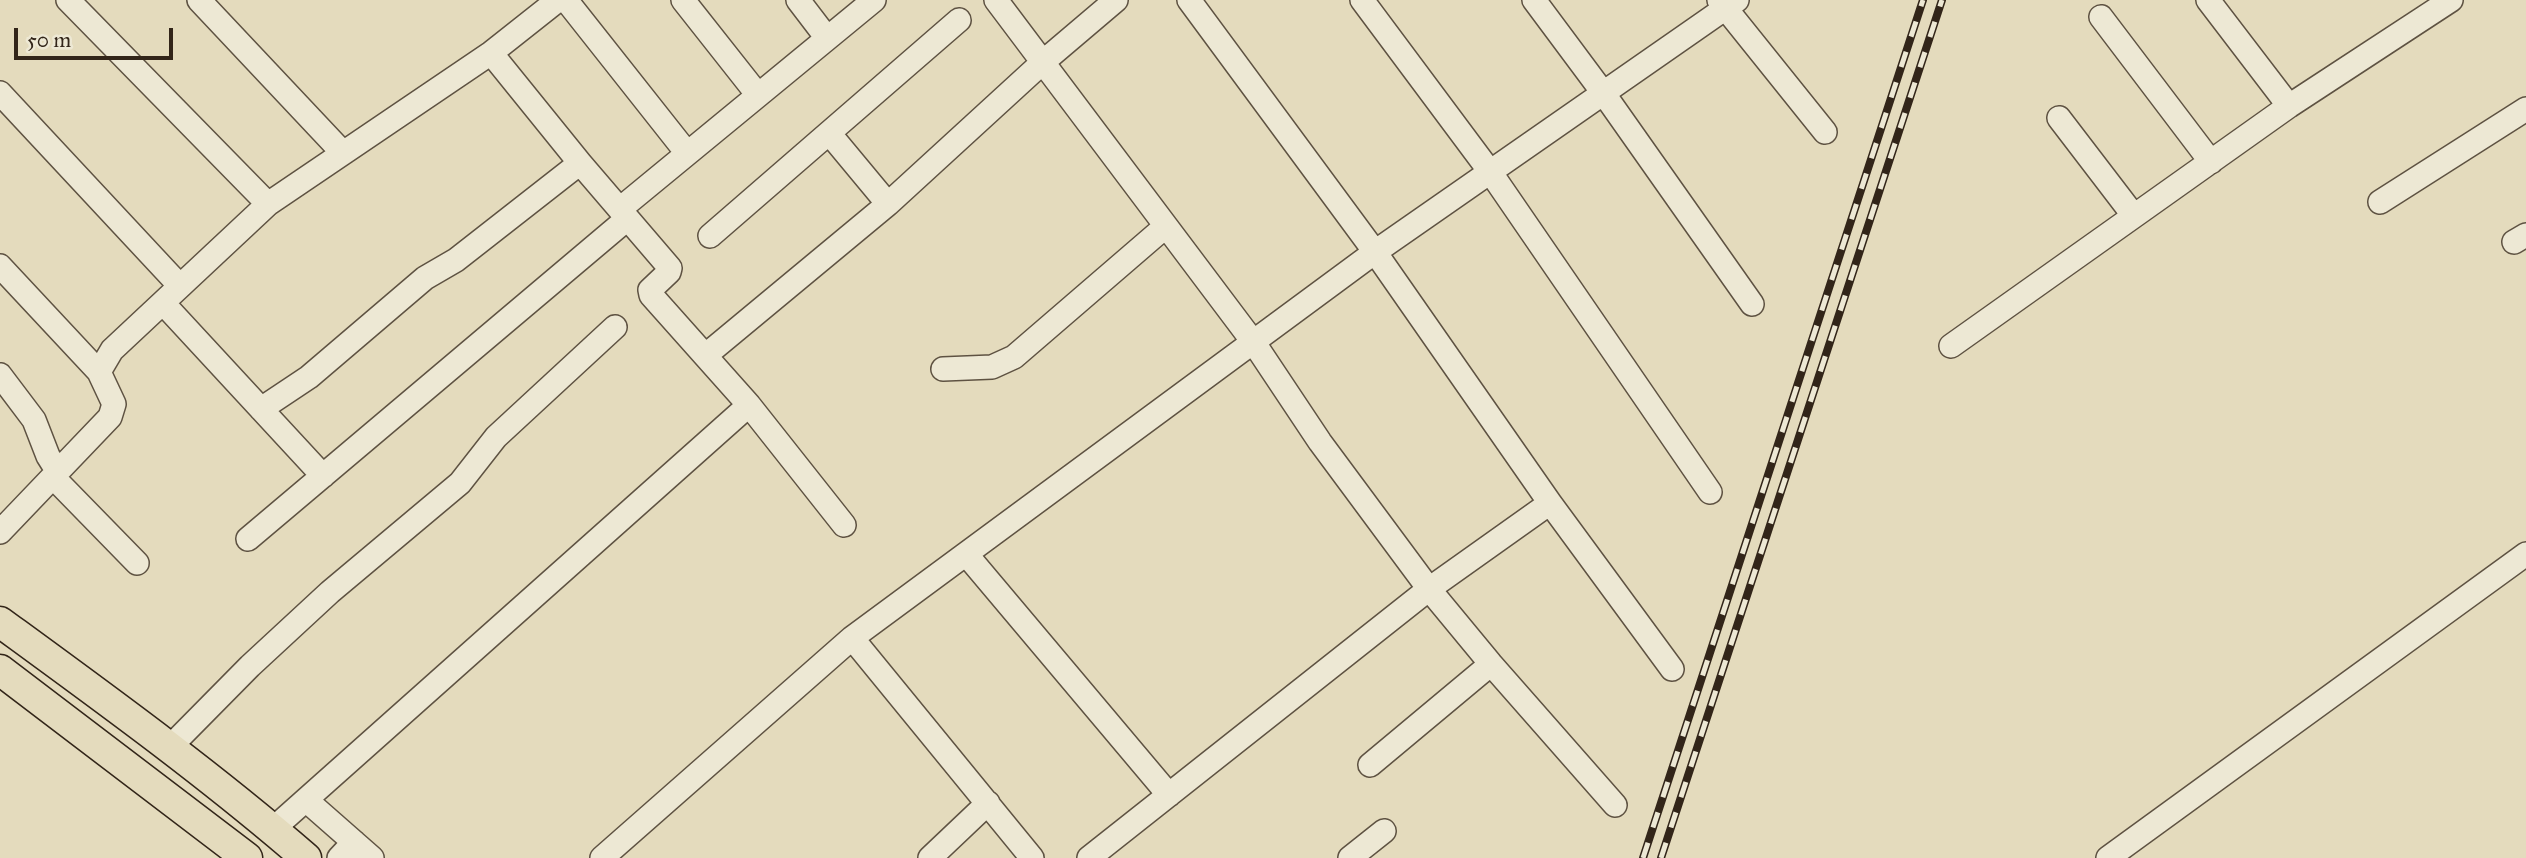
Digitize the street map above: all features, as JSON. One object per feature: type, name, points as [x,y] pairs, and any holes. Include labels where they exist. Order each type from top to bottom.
[{"type":"main road","points":[[0,622],[169,748],[306,858]]},
{"type":"main road","points":[[2,674],[245,857]]},
{"type":"street","points":[[68,0],[268,204]]},
{"type":"street","points":[[199,0],[343,153]]},
{"type":"street","points":[[99,372],[112,350],[268,204],[491,53],[558,0]]},
{"type":"street","points":[[566,0],[687,153]]},
{"type":"street","points":[[683,0],[758,95]]},
{"type":"street","points":[[798,0],[827,38]]},
{"type":"street","points":[[248,539],[623,214],[687,153],[874,0]]},
{"type":"street","points":[[996,0],[1254,343],[1320,442],[1429,589],[1615,805]]},
{"type":"street","points":[[706,355],[888,204],[1043,62],[1116,0]]},
{"type":"street","points":[[1189,0],[1375,252],[1550,503],[1672,669]]},
{"type":"street","points":[[1362,0],[1491,173],[1710,492]]},
{"type":"street","points":[[1534,0],[1604,94],[1752,304]]},
{"type":"street","points":[[2208,0],[2290,106]]},
{"type":"street","points":[[1951,346],[2290,106],[2444,2]]},
{"type":"street","points":[[602,858],[852,638],[1375,252],[1604,94],[1727,3],[1825,132]]},
{"type":"street","points":[[2101,18],[2211,162]]},
{"type":"street","points":[[710,236],[958,20]]},
{"type":"street","points":[[491,53],[670,268],[649,293],[749,405],[844,524]]},
{"type":"street","points":[[0,93],[180,286]]},
{"type":"street","points":[[2380,202],[2526,109]]},
{"type":"street","points":[[2059,118],[2134,216]]},
{"type":"street","points":[[829,133],[888,204]]},
{"type":"street","points":[[261,409],[309,377],[425,278],[457,260],[580,163]]},
{"type":"street","points":[[943,369],[992,367],[1014,357],[1166,226]]},
{"type":"street","points":[[0,266],[99,372],[114,404],[110,417],[0,532]]},
{"type":"street","points":[[163,303],[323,476]]},
{"type":"street","points":[[169,748],[250,666],[330,592],[460,483],[496,437],[615,327]]},
{"type":"street","points":[[0,375],[34,420],[55,474],[136,563]]},
{"type":"street","points":[[273,829],[749,405]]},
{"type":"street","points":[[1089,858],[1429,589],[1550,503]]},
{"type":"street","points":[[965,554],[1169,795]]},
{"type":"street","points":[[2108,858],[2526,554]]},
{"type":"street","points":[[852,638],[1032,858]]},
{"type":"street","points":[[2,674],[27,642]]},
{"type":"street","points":[[1370,765],[1491,664]]},
{"type":"street","points":[[306,800],[346,850],[372,858]]},
{"type":"street","points":[[930,858],[988,803]]},
{"type":"street","points":[[1350,858],[1384,831]]},
{"type":"railway","points":[[1643,858],[1923,0]]},
{"type":"railway","points":[[1661,858],[1942,0]]}]
